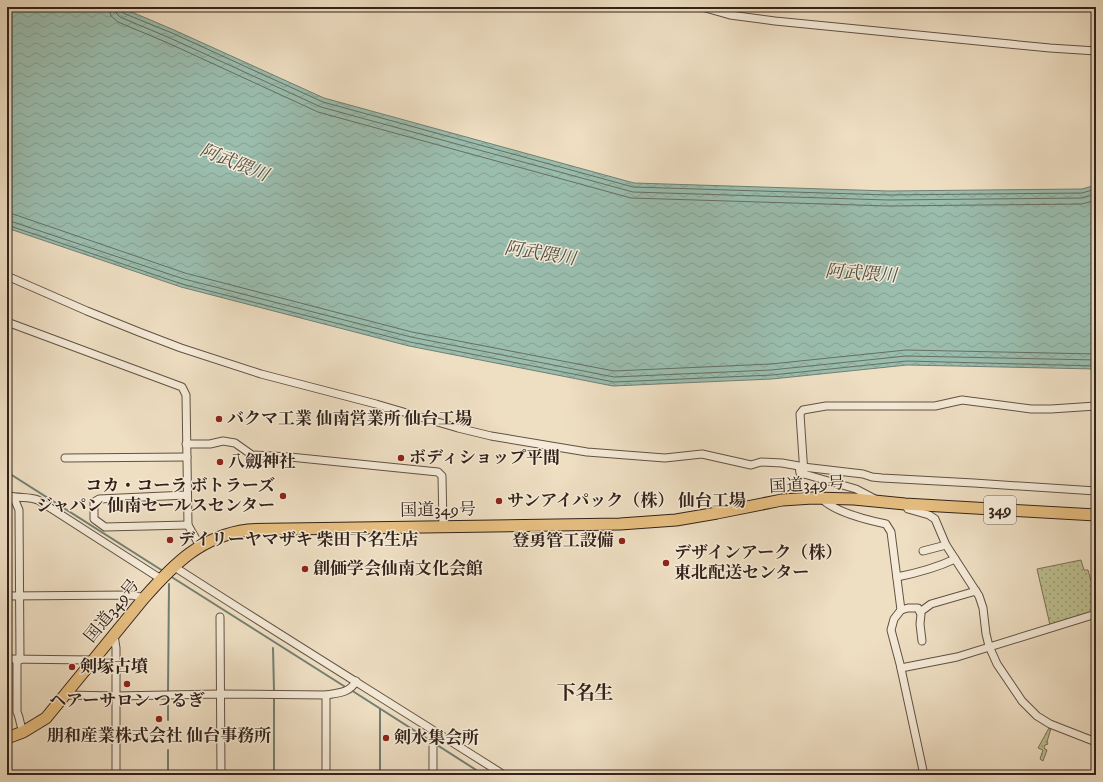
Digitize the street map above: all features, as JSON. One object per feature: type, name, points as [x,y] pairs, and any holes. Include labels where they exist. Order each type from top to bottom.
[{"type":"highway","name":"国道349号","points":[[7,738],[23,732],[46,718],[144,598],[167,572],[185,556],[200,546],[218,538],[248,530],[572,526],[638,523],[707,515],[782,500],[822,498],[1096,515]]},
{"type":"street","points":[[702,7],[730,15],[775,21],[1035,47],[1096,51]]},
{"type":"street","points":[[7,276],[139,332],[181,348],[261,374],[376,404],[484,435],[602,454],[665,458],[702,454],[751,466],[762,462],[782,463],[798,466],[800,473],[804,470],[863,474],[882,478],[1096,491]]},
{"type":"street","points":[[7,322],[182,387],[186,395],[188,525],[200,546]]},
{"type":"street","points":[[804,470],[800,414],[805,409],[826,406],[935,406],[962,400],[1031,409],[1096,406]]},
{"type":"street","points":[[186,444],[210,444],[223,441],[235,443],[252,456],[290,457],[438,472],[442,476],[443,527]]},
{"type":"street","points":[[65,458],[187,457]]},
{"type":"street","points":[[804,470],[864,492],[878,502]]},
{"type":"street","points":[[187,495],[99,499],[94,502],[94,519],[105,527],[188,525]]},
{"type":"street","points":[[10,496],[38,500],[167,572],[250,616],[504,775]]},
{"type":"street","points":[[10,496],[19,510],[20,596],[17,712],[23,732]]},
{"type":"street","points":[[822,498],[825,502],[850,514],[863,519],[886,524],[890,532],[901,610]]},
{"type":"street","points":[[905,504],[908,509],[929,514],[933,517],[946,545],[976,591],[983,608],[989,646],[997,664],[1011,687],[1022,701],[1038,716],[1057,728],[1086,737],[1096,742]]},
{"type":"street","points":[[923,551],[946,545]]},
{"type":"street","points":[[896,577],[933,568],[955,559]]},
{"type":"street","points":[[920,612],[931,604],[976,591]]},
{"type":"street","points":[[7,596],[132,595],[144,598]]},
{"type":"street","points":[[922,641],[920,624],[921,614],[918,608],[901,610],[894,619],[891,630],[901,668],[924,775]]},
{"type":"street","points":[[901,668],[956,657],[1096,614]]},
{"type":"street","points":[[220,617],[220,775]]},
{"type":"street","points":[[114,635],[116,648],[116,775]]},
{"type":"street","points":[[7,659],[93,660]]},
{"type":"street","points":[[66,695],[326,694],[343,693],[356,683]]},
{"type":"street","points":[[326,694],[326,775]]},
{"type":"street","points":[[433,745],[433,775]]},
{"type":"green space","points":[[1081,560],[1084,570],[1088,570],[1096,598],[1096,612],[1050,625],[1037,569]]},
{"type":"green space","points":[[1049,728],[1051,728],[1047,742],[1048,744],[1045,745],[1044,748],[1047,750],[1043,761],[1040,759],[1043,750],[1038,748]]},
{"type":"water","name":"阿武隈川","points":[[7,7],[120,7],[324,98],[634,183],[888,191],[1082,189],[1096,185],[1096,369],[907,365],[772,379],[613,386],[409,346],[181,287],[7,228]]},
{"type":"waterway","points":[[7,472],[163,571]]},
{"type":"waterway","points":[[170,576],[347,688]]},
{"type":"waterway","points":[[168,691],[169,584]]},
{"type":"waterway","points":[[273,648],[274,691]]},
{"type":"waterway","points":[[351,690],[484,775]]},
{"type":"waterway","points":[[274,698],[274,775]]},
{"type":"waterway","points":[[168,699],[168,720]]},
{"type":"waterway","points":[[380,709],[380,775]]},
{"type":"waterway","points":[[168,750],[168,775]]},
{"type":"place","name":"バクマ工業 仙南営業所 仙台工場","points":[[219,419]]},
{"type":"place","name":"ボディショップ平間","points":[[401,458]]},
{"type":"place","name":"八劔神社","points":[[220,462]]},
{"type":"place","name":"コカ・コーラ ボトラーズ ジャパン 仙南セールスセンター","points":[[283,496]]},
{"type":"place","name":"サンアイパック（株） 仙台工場","points":[[499,501]]},
{"type":"place","name":"デイリーヤマザキ 柴田下名生店","points":[[170,540]]},
{"type":"place","name":"登勇管工設備","points":[[622,541]]},
{"type":"place","name":"デザインアーク（株） 東北配送センター","points":[[666,563]]},
{"type":"place","name":"創価学会仙南文化会館","points":[[305,569]]},
{"type":"place","name":"剣塚古墳","points":[[72,667]]},
{"type":"place","name":"ヘアーサロン つるぎ","points":[[127,684]]},
{"type":"place","name":"朋和産業株式会社 仙台事務所","points":[[159,719]]},
{"type":"place","name":"剣水集会所","points":[[386,738]]},
{"type":"district","name":"下名生","points":[[585,693]]}]
